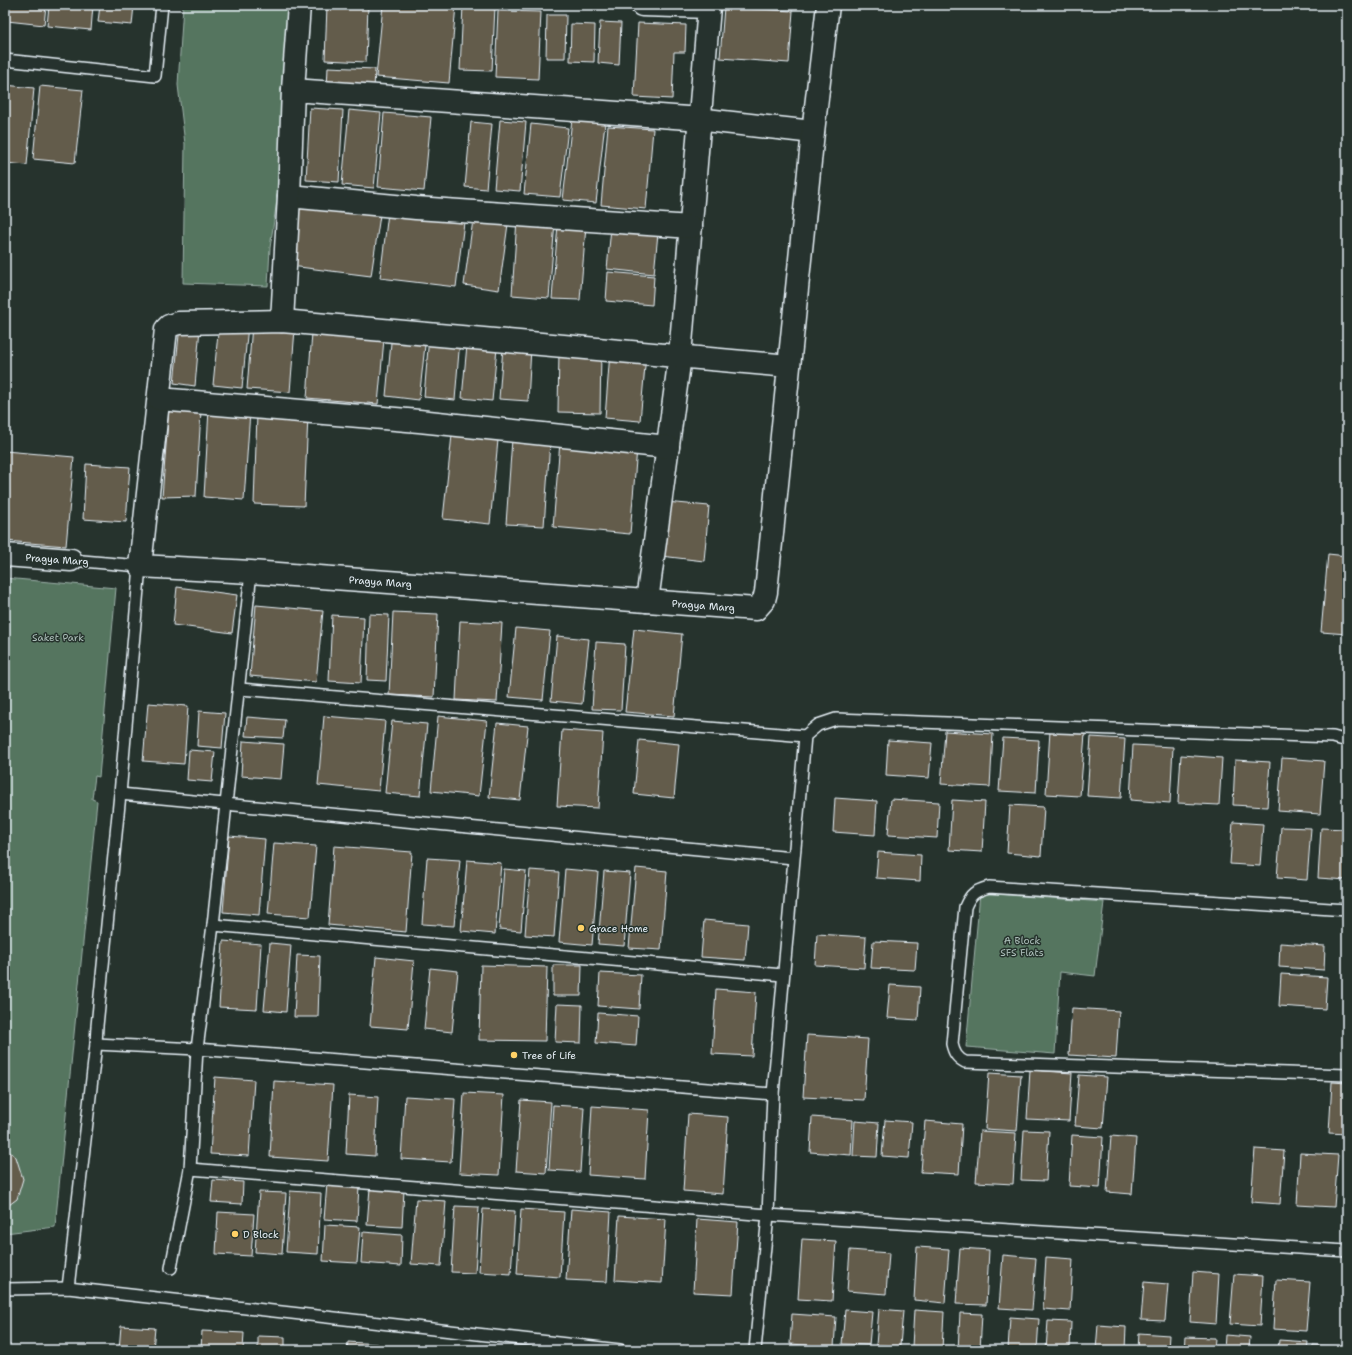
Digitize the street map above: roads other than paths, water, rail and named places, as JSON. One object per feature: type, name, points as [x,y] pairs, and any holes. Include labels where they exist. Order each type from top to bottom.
[{"type":"street","points":[[282,320],[293,90],[299,5]]},
{"type":"street","points":[[642,5],[709,8],[680,356],[648,601]]},
{"type":"street","points":[[140,566],[166,330],[170,326],[178,323],[282,320],[789,366],[813,132],[828,5]]},
{"type":"street","points":[[293,90],[700,120],[813,132]]},
{"type":"street","points":[[289,196],[416,208],[691,227]]},
{"type":"street","name":"Pragya Marg","points":[[140,566],[251,572],[756,609],[764,600],[766,592],[789,366]]},
{"type":"street","points":[[158,399],[418,421],[668,447]]},
{"type":"street","name":"Pragya Marg","points":[[5,555],[71,560]]},
{"type":"lane","points":[[5,60],[155,76],[162,5]]},
{"type":"lane","name":"Pragya Marg","points":[[71,560],[140,566]]},
{"type":"lane","points":[[68,1288],[96,1044],[140,566]]},
{"type":"lane","points":[[171,1268],[190,1169],[197,1048],[227,804],[251,572]]},
{"type":"lane","points":[[240,689],[805,736]]},
{"type":"lane","points":[[755,1350],[768,1216],[773,1094],[805,736],[818,725],[836,719],[1333,737],[1347,741]]},
{"type":"lane","points":[[120,794],[793,858]]},
{"type":"lane","points":[[1347,910],[989,888],[978,890],[970,896],[965,907],[952,1044],[958,1058],[965,1062],[1347,1075]]},
{"type":"lane","points":[[213,925],[783,975]]},
{"type":"lane","points":[[96,1044],[197,1048],[773,1094]]},
{"type":"lane","points":[[190,1169],[768,1216],[1347,1251]]},
{"type":"lane","points":[[5,1289],[68,1288],[620,1350]]},
{"type":"place","name":"Grace Home","points":[[581,928]]},
{"type":"place","name":"Tree of Life","points":[[514,1055]]},
{"type":"place","name":"D Block","points":[[235,1234]]},
{"type":"park label","name":"Saket Park","points":[[58,637]]},
{"type":"park label","name":"A Block SFS Flats","points":[[1022,946]]}]
